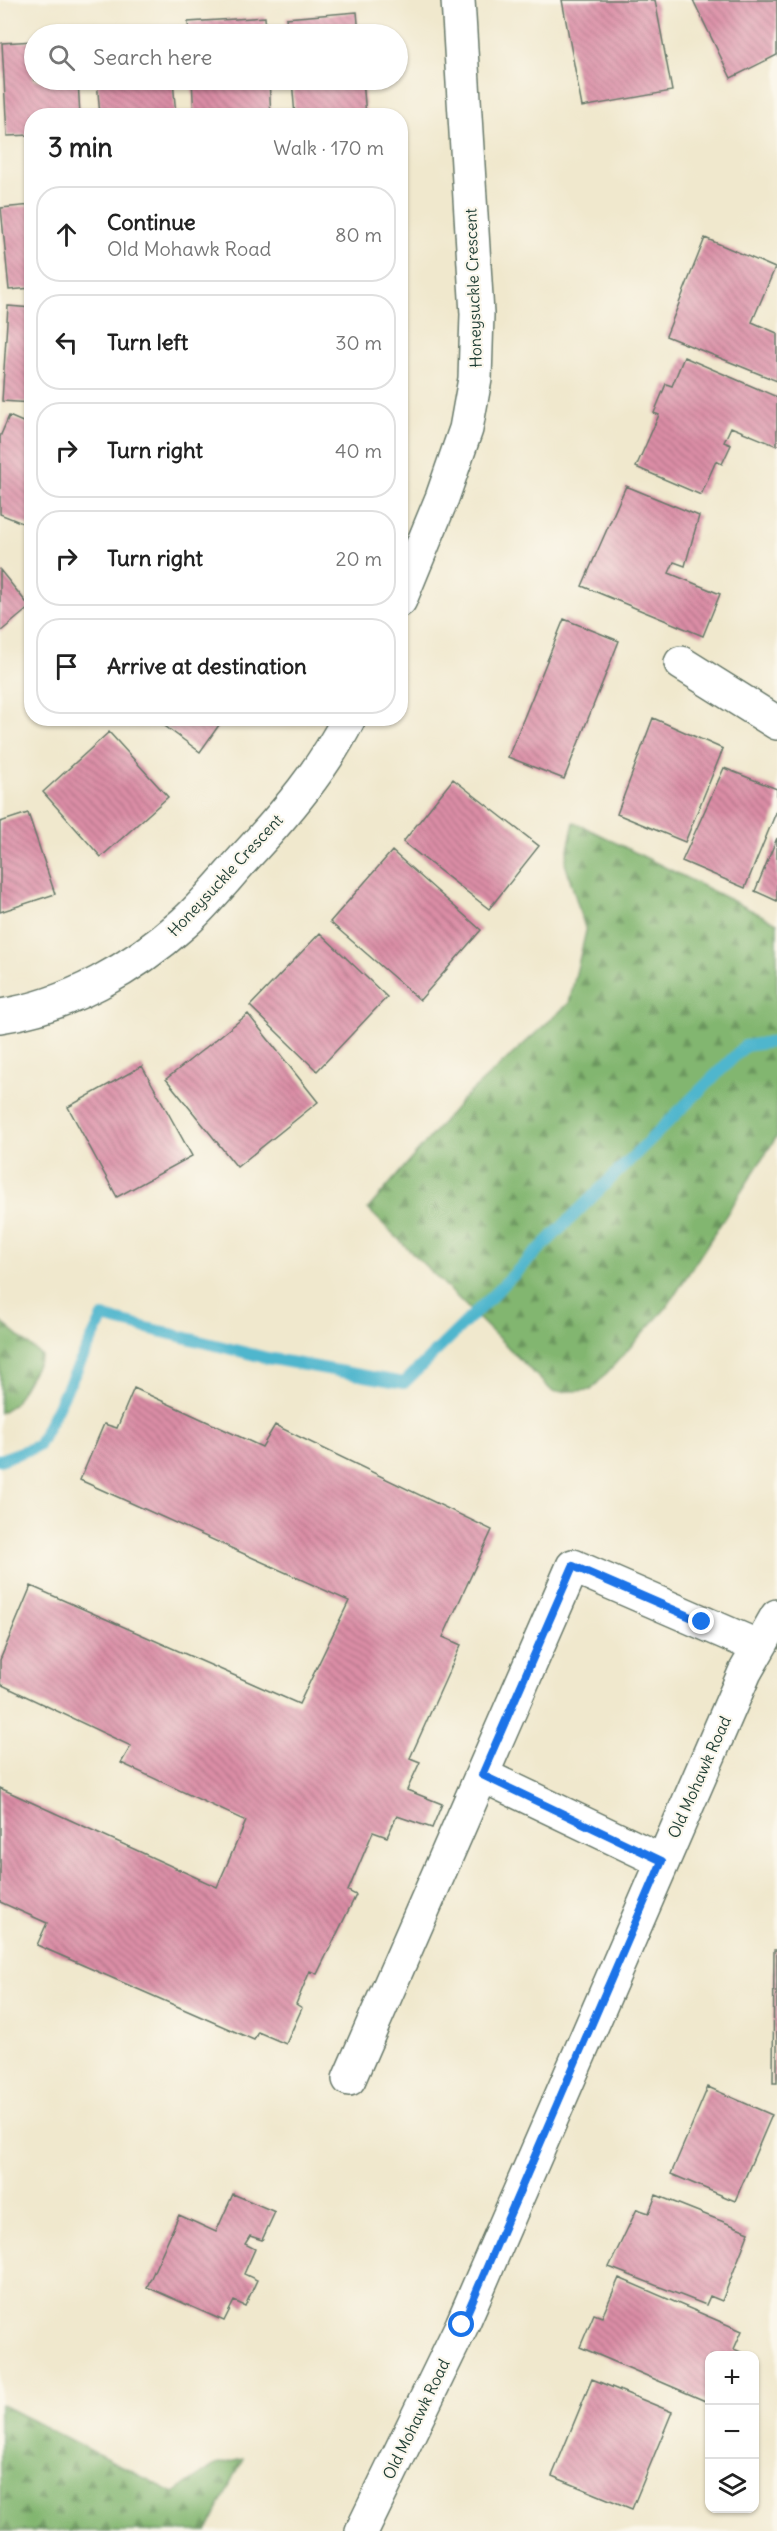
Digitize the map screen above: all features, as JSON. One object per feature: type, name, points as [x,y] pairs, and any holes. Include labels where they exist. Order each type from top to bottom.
[{"type":"street","name":"Honeysuckle Crescent","points":[[408,581],[442,498],[466,429],[475,379],[477,315],[458,0]]},
{"type":"street","points":[[681,663],[777,723]]},
{"type":"street","name":"Honeysuckle Crescent","points":[[0,1016],[56,1001],[112,976],[149,951],[185,922],[269,832],[308,784],[339,739],[345,726]]},
{"type":"street","points":[[349,2079],[573,1566],[759,1647]]},
{"type":"street","name":"Old Mohawk Road","points":[[362,2531],[462,2325],[745,1672],[777,1616]]},
{"type":"street","points":[[482,1775],[662,1861]]},
{"type":"green space","points":[[574,822],[777,923],[777,1136],[667,1307],[591,1390],[553,1392],[368,1209],[462,1100],[569,1003],[586,931],[565,863]]},
{"type":"green space","points":[[0,1321],[42,1356],[14,1404],[0,1413]]},
{"type":"green space","points":[[0,2404],[174,2493],[215,2465],[243,2459],[207,2531],[0,2531]]},
{"type":"building","points":[[562,0],[655,0],[672,91],[582,107]]},
{"type":"building","points":[[693,0],[777,0],[777,55],[731,78]]},
{"type":"building","points":[[357,12],[358,24],[287,24],[286,18]]},
{"type":"building","points":[[265,17],[265,24],[188,24],[188,22]]},
{"type":"building","points":[[24,42],[24,90],[79,90],[80,108],[24,108],[24,135],[7,136],[2,43]]},
{"type":"building","points":[[98,90],[174,90],[175,108],[99,108]]},
{"type":"building","points":[[193,90],[270,90],[271,108],[194,108]]},
{"type":"building","points":[[293,90],[364,90],[365,108],[294,108]]},
{"type":"building","points":[[24,206],[24,289],[9,290],[1,208]]},
{"type":"building","points":[[705,238],[775,268],[752,322],[777,333],[777,381],[666,336]]},
{"type":"building","points":[[8,306],[24,307],[24,402],[2,401]]},
{"type":"building","points":[[684,357],[777,397],[777,446],[731,427],[724,442],[731,445],[722,464],[716,461],[701,495],[636,467],[659,415],[654,413],[666,384],[672,386]]},
{"type":"building","points":[[9,416],[24,423],[24,524],[0,514],[0,437]]},
{"type":"building","points":[[626,486],[699,516],[685,566],[674,562],[669,573],[720,594],[703,636],[582,586]]},
{"type":"building","points":[[0,570],[24,600],[24,612],[0,632]]},
{"type":"building","points":[[564,619],[619,641],[564,779],[508,757]]},
{"type":"building","points":[[653,718],[723,749],[685,842],[617,814]]},
{"type":"building","points":[[165,726],[218,726],[200,752]]},
{"type":"building","points":[[109,732],[168,797],[101,857],[43,792]]},
{"type":"building","points":[[724,768],[777,789],[777,810],[745,888],[682,861]]},
{"type":"building","points":[[453,779],[539,846],[489,909],[403,842]]},
{"type":"building","points":[[28,813],[55,894],[0,912],[0,822]]},
{"type":"building","points":[[777,838],[777,901],[755,891]]},
{"type":"building","points":[[392,851],[481,930],[420,1000],[330,922]]},
{"type":"building","points":[[320,933],[387,997],[317,1071],[250,1006]]},
{"type":"building","points":[[248,1014],[318,1102],[237,1167],[166,1079]]},
{"type":"building","points":[[142,1066],[192,1156],[117,1197],[68,1107]]},
{"type":"building","points":[[134,1388],[262,1447],[275,1425],[492,1530],[443,1637],[461,1645],[410,1758],[420,1762],[407,1790],[442,1804],[432,1828],[397,1816],[387,1837],[373,1832],[348,1891],[356,1895],[317,1974],[310,1971],[296,2004],[302,2008],[286,2044],[258,2032],[254,2040],[37,1945],[47,1923],[0,1902],[0,1788],[217,1887],[246,1821],[121,1763],[131,1746],[0,1684],[0,1660],[31,1586],[299,1704],[349,1601],[80,1480],[104,1424],[117,1428]]},
{"type":"building","points":[[774,1950],[777,1950],[777,2083],[773,2083]]},
{"type":"building","points":[[708,2087],[772,2115],[735,2201],[671,2174]]},
{"type":"building","points":[[233,2194],[275,2212],[262,2240],[250,2236],[245,2244],[255,2249],[244,2274],[257,2280],[245,2306],[234,2301],[224,2321],[147,2287],[179,2215],[216,2232]]},
{"type":"building","points":[[656,2195],[749,2232],[722,2301],[710,2296],[706,2305],[609,2267],[637,2209],[649,2213]]},
{"type":"building","points":[[619,2278],[742,2331],[734,2349],[738,2351],[705,2351],[705,2401],[580,2347],[594,2314],[602,2317]]},
{"type":"building","points":[[592,2379],[672,2412],[632,2509],[552,2476]]},
{"type":"waterway","points":[[0,1460],[38,1446],[103,1317],[267,1358],[404,1383],[745,1046],[777,1041]]},
{"type":"route","points":[[462,2325],[662,1861],[482,1775],[573,1566],[702,1622]]}]
